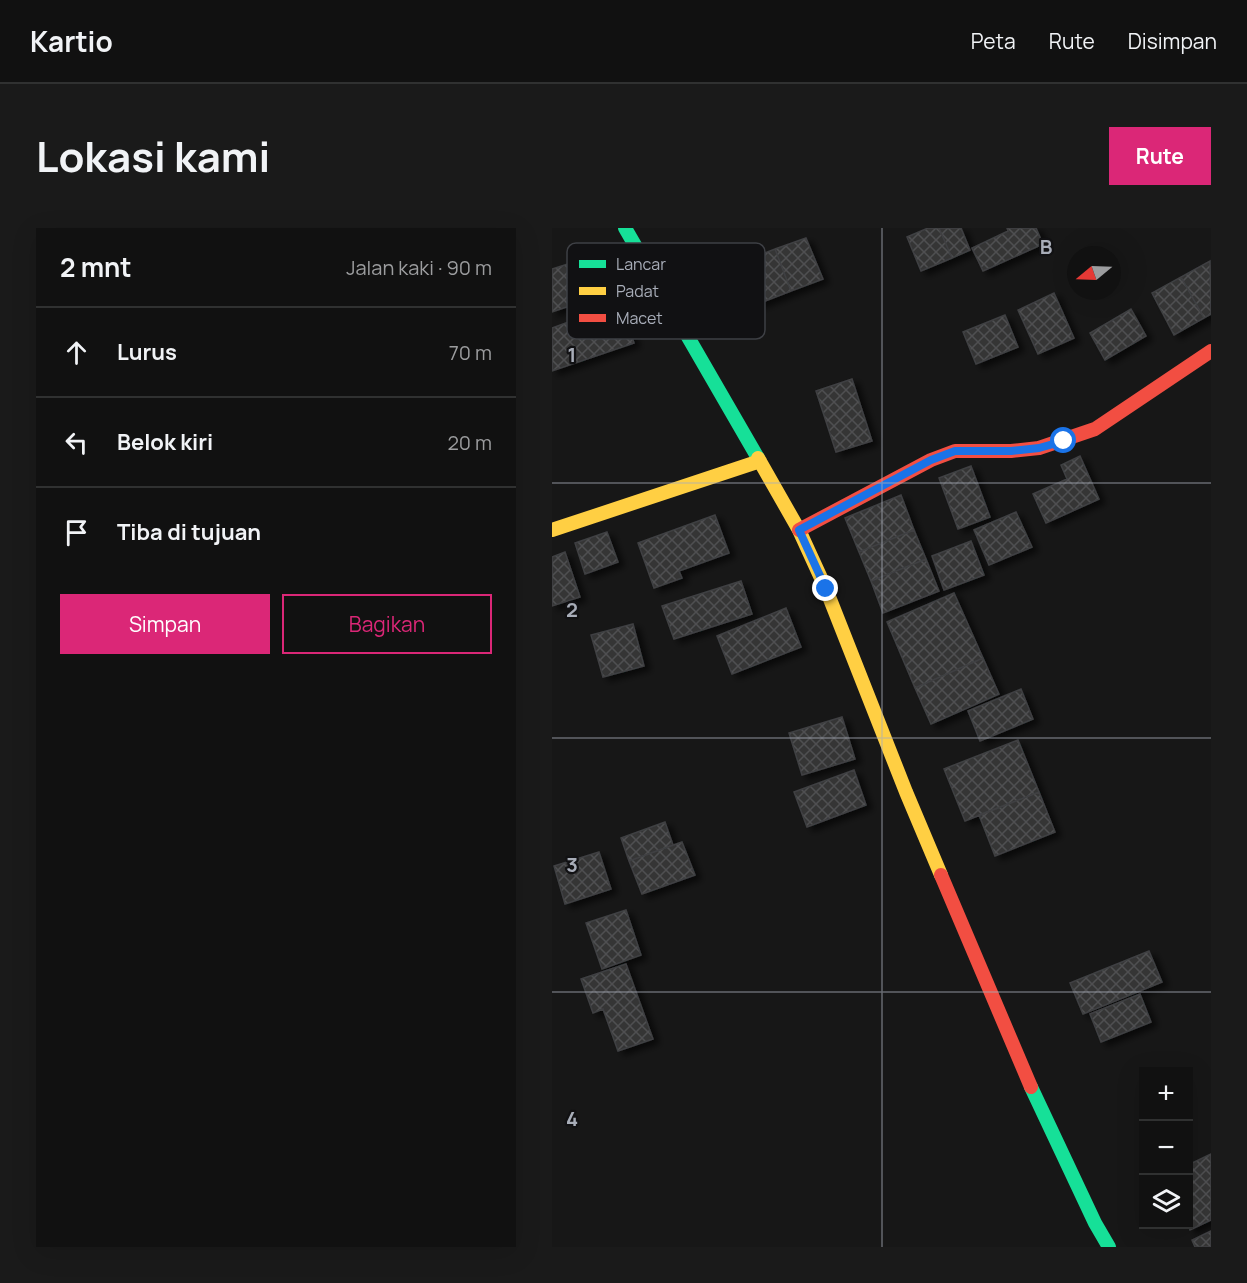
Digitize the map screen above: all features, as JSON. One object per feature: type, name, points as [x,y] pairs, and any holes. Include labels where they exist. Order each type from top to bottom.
[{"type":"street","points":[[625,228],[634,243]]},
{"type":"street","points":[[690,339],[799,530],[826,589],[906,792],[1029,1083],[1095,1223],[1109,1247]]},
{"type":"street","points":[[799,530],[931,460],[955,451],[1011,451],[1039,448],[1095,429],[1211,351]]},
{"type":"street","points":[[552,530],[760,460]]},
{"type":"building","points":[[928,228],[939,228],[952,258],[921,271],[907,237]]},
{"type":"building","points":[[939,228],[961,228],[970,250],[952,258]]},
{"type":"building","points":[[1007,228],[1036,228],[1043,244],[983,271],[972,248],[1008,231]]},
{"type":"building","points":[[806,238],[823,279],[791,291],[775,249]]},
{"type":"building","points":[[775,249],[791,291],[765,301],[765,253]]},
{"type":"building","points":[[1210,261],[1211,314],[1204,318],[1181,277]]},
{"type":"building","points":[[567,264],[567,307],[552,312],[552,269]]},
{"type":"building","points":[[1181,277],[1204,318],[1174,335],[1152,293]]},
{"type":"building","points":[[1054,293],[1074,338],[1038,354],[1018,310]]},
{"type":"building","points":[[1131,309],[1146,336],[1105,360],[1090,333]]},
{"type":"building","points":[[1005,315],[1018,347],[976,364],[963,332]]},
{"type":"building","points":[[567,323],[567,339],[633,339],[634,343],[552,371],[552,328]]},
{"type":"building","points":[[852,379],[872,441],[836,452],[816,391]]},
{"type":"building","points":[[1080,456],[1099,499],[1046,523],[1033,494],[1067,479],[1061,465]]},
{"type":"building","points":[[971,466],[990,517],[958,529],[939,478]]},
{"type":"building","points":[[901,495],[914,530],[859,552],[845,518]]},
{"type":"building","points":[[1016,512],[1032,547],[989,565],[974,530]]},
{"type":"building","points":[[715,515],[729,553],[679,571],[682,578],[654,588],[638,543]]},
{"type":"building","points":[[914,530],[926,559],[871,581],[859,552]]},
{"type":"building","points":[[607,532],[618,562],[585,574],[575,543]]},
{"type":"building","points":[[971,541],[984,575],[944,590],[932,556]]},
{"type":"building","points":[[565,552],[580,597],[552,606],[552,557]]},
{"type":"building","points":[[926,559],[939,591],[883,613],[871,581]]},
{"type":"building","points":[[741,581],[752,614],[674,639],[662,606]]},
{"type":"building","points":[[954,593],[983,658],[915,688],[887,622]]},
{"type":"building","points":[[786,608],[801,647],[732,674],[717,636]]},
{"type":"building","points":[[633,624],[644,666],[603,677],[591,635]]},
{"type":"building","points":[[983,658],[999,694],[931,724],[915,688]]},
{"type":"building","points":[[1021,689],[1033,719],[980,741],[968,711]]},
{"type":"building","points":[[842,717],[855,759],[802,775],[789,733]]},
{"type":"building","points":[[1018,740],[1039,792],[965,821],[944,769]]},
{"type":"building","points":[[854,770],[866,805],[807,827],[794,792]]},
{"type":"building","points":[[1039,792],[1055,832],[995,856],[979,815]]},
{"type":"building","points":[[665,822],[673,845],[629,861],[621,838]]},
{"type":"building","points":[[682,842],[695,875],[642,894],[629,861]]},
{"type":"building","points":[[599,852],[611,889],[565,904],[554,866]]},
{"type":"building","points":[[626,910],[641,955],[602,969],[586,923]]},
{"type":"building","points":[[1149,951],[1162,982],[1083,1014],[1070,983]]},
{"type":"building","points":[[626,964],[653,1039],[618,1051],[603,1009],[593,1013],[581,979]]},
{"type":"building","points":[[1140,994],[1151,1022],[1101,1042],[1090,1014]]},
{"type":"building","points":[[1211,1154],[1211,1220],[1193,1229],[1193,1175],[1193,1163]]},
{"type":"building","points":[[1211,1231],[1211,1247],[1195,1247],[1192,1240]]},
{"type":"traffic: fast","points":[[625,228],[634,243]]},
{"type":"traffic: fast","points":[[689,339],[758,458]]},
{"type":"traffic: fast","points":[[1031,1087],[1095,1223],[1109,1247]]},
{"type":"traffic: slow","points":[[758,458],[799,530],[826,589],[941,875]]},
{"type":"traffic: slow","points":[[552,530],[760,461]]},
{"type":"traffic: jam","points":[[799,530],[931,460],[955,451],[1011,451],[1039,448],[1095,429],[1211,351]]},
{"type":"traffic: jam","points":[[941,875],[1031,1087]]},
{"type":"route","points":[[826,589],[799,530],[931,460],[955,451],[1011,451],[1039,448],[1064,441]]}]
